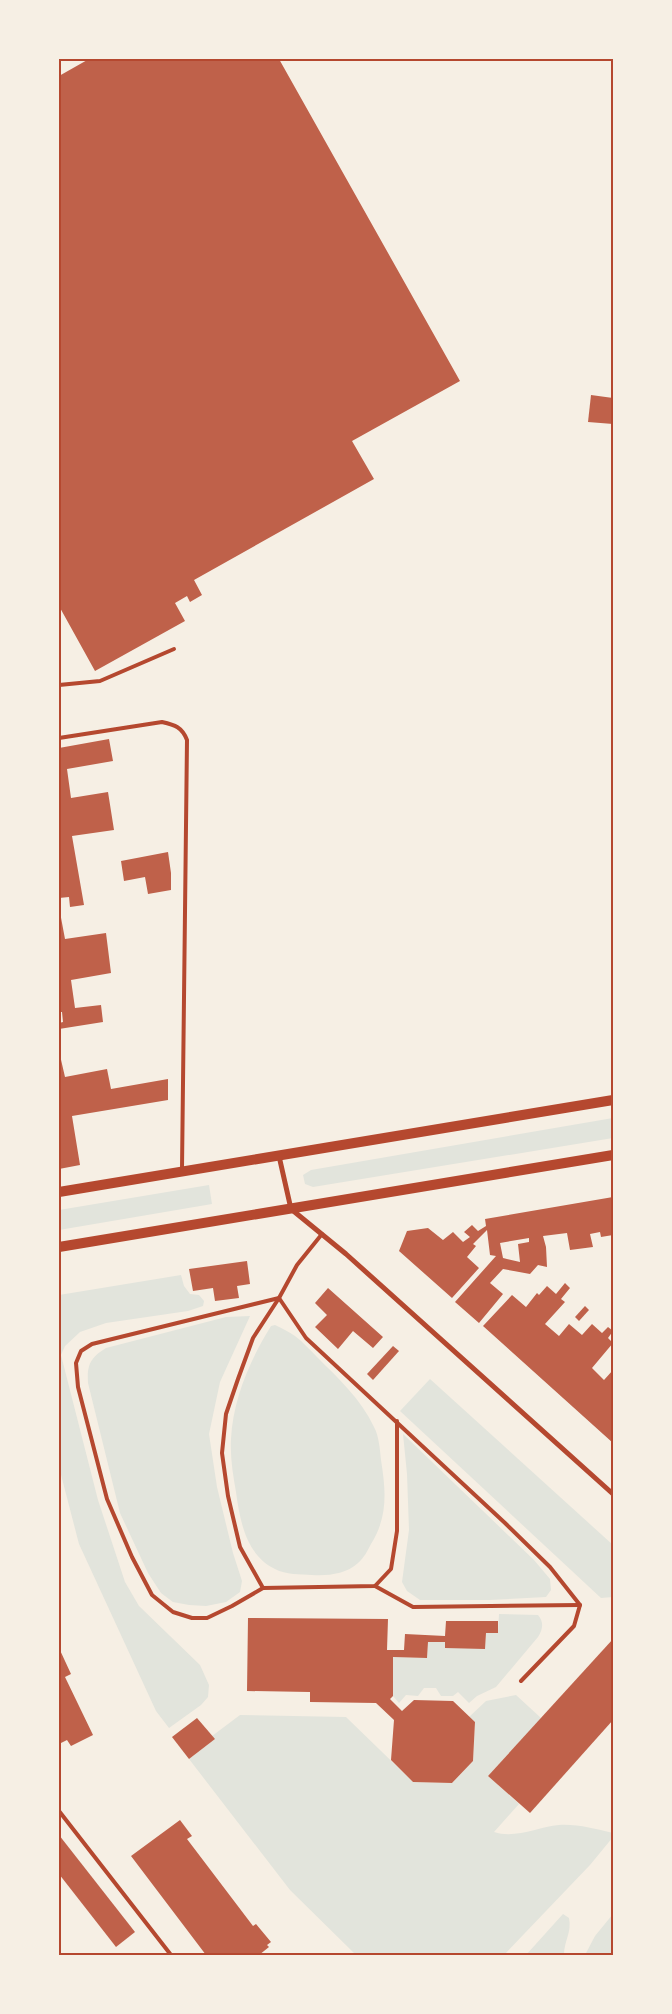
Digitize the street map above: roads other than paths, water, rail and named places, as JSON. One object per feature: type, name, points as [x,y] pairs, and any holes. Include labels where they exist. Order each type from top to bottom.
[{"type":"main road","points":[[59,1192],[613,1100]]},
{"type":"main road","points":[[59,1247],[291,1210],[613,1155]]},
{"type":"street","points":[[279,1156],[291,1210],[322,1234],[613,1494]]},
{"type":"lane","points":[[59,684],[100,681],[174,649]]},
{"type":"lane","points":[[59,738],[162,722],[174,724],[184,730],[187,740],[182,1172]]},
{"type":"lane","points":[[263,1588],[240,1547],[228,1496],[222,1453],[226,1414],[253,1338],[279,1298],[297,1265],[322,1234]]},
{"type":"lane","points":[[279,1298],[306,1338],[511,1529],[550,1568],[580,1605]]},
{"type":"lane","points":[[279,1298],[92,1344],[81,1351],[76,1363],[78,1387],[106,1499],[132,1558],[152,1595],[173,1612],[192,1618],[207,1618],[263,1588],[375,1586],[413,1607],[580,1605]]},
{"type":"lane","points":[[375,1586],[391,1569],[397,1531],[397,1421]]},
{"type":"lane","points":[[521,1681],[574,1626],[580,1605]]},
{"type":"lane","points":[[59,1811],[171,1955]]}]
